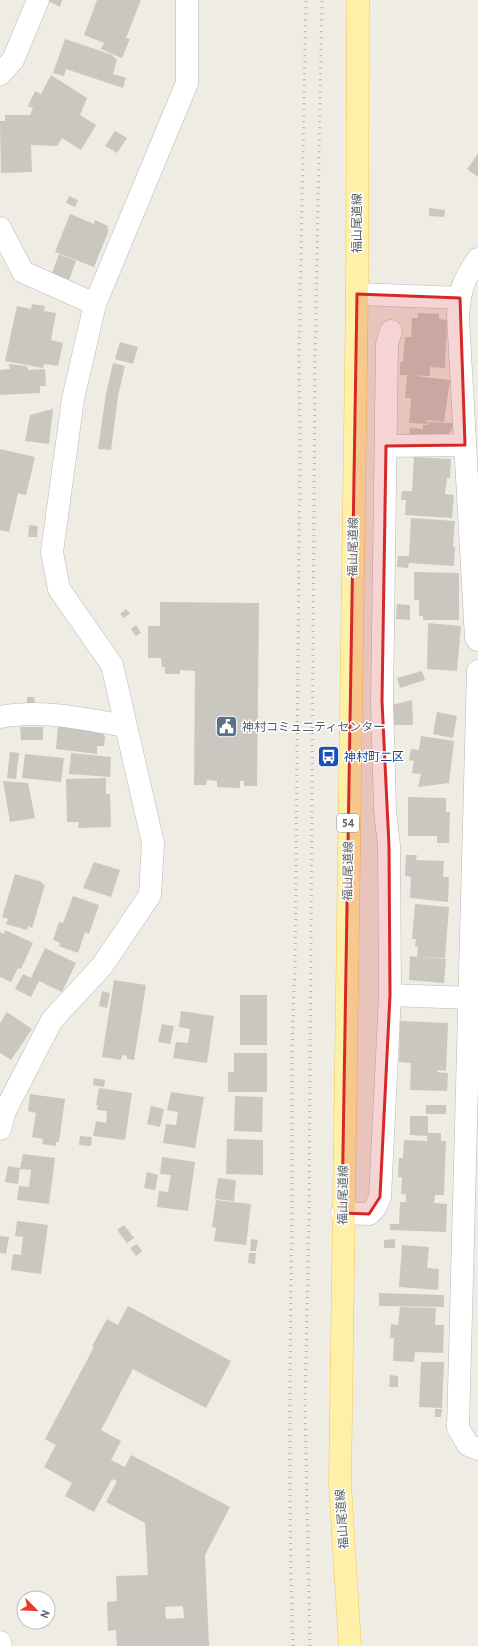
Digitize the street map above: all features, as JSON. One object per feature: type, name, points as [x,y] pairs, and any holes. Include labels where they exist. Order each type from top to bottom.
[{"type":"main road","name":"福山尾道線","points":[[350,1646],[340,1484],[342,1213],[357,294],[358,0]]},
{"type":"street","points":[[0,74],[13,60],[38,0]]},
{"type":"street","points":[[0,1129],[5,1111],[52,1020],[102,966],[150,895],[153,843],[112,665],[59,589],[52,552],[73,399],[95,304],[187,83],[187,0]]},
{"type":"street","points":[[0,228],[23,272],[95,304]]},
{"type":"street","points":[[478,259],[465,278],[460,298],[458,317],[465,445],[473,487],[476,638],[478,640]]},
{"type":"street","points":[[357,294],[460,298]]},
{"type":"street","points":[[342,1213],[369,1214],[375,1208],[380,1197],[390,995],[389,846],[385,810],[382,701],[387,344],[391,331]]},
{"type":"street","points":[[386,446],[465,445]]},
{"type":"street","points":[[478,671],[458,1428],[468,1445],[478,1449]]},
{"type":"street","points":[[0,717],[11,715],[62,715],[125,726]]},
{"type":"street","points":[[390,995],[469,998]]},
{"type":"street","points":[[0,1642],[1,1646]]},
{"type":"highlighted area","points":[[357,294],[460,298],[465,445],[386,446],[382,701],[389,846],[390,995],[380,1197],[369,1214],[342,1213]]},
{"type":"building","points":[[46,0],[62,0],[60,7]]},
{"type":"building","points":[[97,0],[141,0],[126,38],[130,39],[122,58],[101,49],[104,43],[84,35]]},
{"type":"building","points":[[65,39],[113,55],[113,57],[117,59],[113,74],[126,78],[123,88],[66,69],[64,76],[53,73]]},
{"type":"building","points":[[51,75],[87,98],[80,115],[96,125],[81,150],[62,138],[57,146],[31,145],[30,123],[32,172],[1,173],[0,121],[5,121],[5,115],[30,115],[33,108],[28,106],[35,91],[41,94]]},
{"type":"building","points":[[115,131],[127,138],[117,153],[105,146]]},
{"type":"building","points":[[478,154],[478,177],[467,169]]},
{"type":"building","points":[[69,196],[78,200],[75,207],[66,203]]},
{"type":"building","points":[[429,208],[445,210],[444,217],[429,216]]},
{"type":"building","points":[[70,214],[94,224],[95,220],[108,226],[107,229],[109,230],[94,267],[55,252]]},
{"type":"building","points":[[59,254],[76,261],[69,280],[52,273]]},
{"type":"building","points":[[32,304],[45,306],[44,311],[56,313],[51,340],[63,343],[58,366],[44,364],[43,368],[5,361],[17,306],[31,309]]},
{"type":"building","points":[[418,313],[439,314],[439,319],[447,320],[445,368],[430,367],[430,376],[400,375],[400,362],[403,362],[405,337],[411,337],[412,318],[418,318]]},
{"type":"building","points":[[120,342],[138,347],[133,364],[115,359]]},
{"type":"building","points":[[113,363],[125,366],[118,396],[111,450],[98,449],[106,394]]},
{"type":"building","points":[[9,364],[27,366],[28,370],[45,369],[46,386],[40,386],[40,393],[0,395],[0,370],[10,369]]},
{"type":"building","points":[[407,375],[450,380],[444,422],[427,420],[427,424],[409,423],[411,398],[405,398]]},
{"type":"building","points":[[53,409],[49,444],[25,441],[30,415]]},
{"type":"building","points":[[428,422],[453,423],[452,429],[448,435],[422,434],[422,439],[409,438],[410,428],[423,429],[423,425],[427,425]]},
{"type":"building","points":[[0,449],[35,457],[26,495],[18,493],[9,532],[0,530]]},
{"type":"building","points":[[414,457],[451,459],[450,478],[447,478],[445,494],[454,495],[452,518],[405,515],[406,500],[401,500],[402,491],[412,491]]},
{"type":"building","points":[[411,518],[455,521],[453,546],[455,547],[454,566],[409,563],[408,568],[397,567],[398,556],[409,556]]},
{"type":"building","points":[[29,525],[38,526],[37,537],[28,537]]},
{"type":"building","points":[[414,572],[459,573],[459,620],[423,620],[423,616],[419,616],[419,600],[414,600]]},
{"type":"building","name":"神村コミュ二ティセンター","points":[[160,602],[259,603],[257,786],[244,786],[244,781],[240,781],[240,788],[217,787],[217,781],[207,780],[206,785],[194,785],[195,671],[180,670],[180,674],[165,674],[165,667],[162,667],[161,658],[148,658],[148,626],[160,626]]},
{"type":"building","points":[[397,604],[410,605],[410,620],[396,619]]},
{"type":"building","points":[[126,609],[130,613],[124,618],[120,614]]},
{"type":"building","points":[[428,623],[461,626],[457,671],[427,669]]},
{"type":"building","points":[[136,625],[141,633],[136,636],[131,629]]},
{"type":"building","points":[[422,671],[425,680],[400,688],[397,678]]},
{"type":"building","points":[[27,697],[34,697],[35,703],[27,703]]},
{"type":"building","points":[[412,700],[413,725],[392,725],[392,705]]},
{"type":"building","points":[[437,712],[457,716],[453,738],[433,734]]},
{"type":"building","points":[[58,724],[103,733],[105,737],[104,746],[97,746],[97,754],[56,749]]},
{"type":"building","points":[[20,727],[43,727],[43,740],[21,740]]},
{"type":"building","points":[[421,736],[454,741],[449,783],[418,787],[421,774],[412,773],[414,761],[409,760],[411,749],[419,750]]},
{"type":"building","points":[[10,752],[19,753],[16,779],[7,778]]},
{"type":"building","points":[[71,753],[111,757],[110,777],[69,774]]},
{"type":"building","points":[[25,754],[64,758],[61,782],[22,778]]},
{"type":"building","points":[[106,778],[106,794],[110,794],[111,827],[78,828],[79,822],[67,822],[66,779]]},
{"type":"building","points":[[3,781],[28,783],[35,818],[10,822]]},
{"type":"building","points":[[408,797],[446,798],[446,812],[450,812],[449,843],[437,843],[437,836],[408,836]]},
{"type":"building","points":[[406,855],[417,855],[416,860],[444,861],[443,877],[449,877],[448,902],[410,898],[411,877],[405,876]]},
{"type":"building","points":[[94,862],[120,870],[111,897],[83,888]]},
{"type":"building","points":[[15,874],[42,882],[42,884],[45,885],[32,928],[28,926],[27,930],[6,924],[8,919],[2,917]]},
{"type":"building","points":[[73,896],[99,905],[89,934],[85,932],[78,953],[59,946],[60,943],[53,940],[59,922],[63,923]]},
{"type":"building","points":[[415,904],[449,907],[445,958],[420,957],[446,959],[444,983],[409,980],[410,956],[417,957],[418,947],[415,946],[416,939],[412,939]]},
{"type":"building","points":[[5,930],[33,943],[21,969],[18,968],[11,982],[0,977],[0,932],[4,934]]},
{"type":"building","points":[[45,948],[76,963],[62,992],[39,981],[31,997],[15,989],[23,974],[31,978]]},
{"type":"building","points":[[114,980],[146,985],[134,1060],[127,1059],[127,1056],[122,1055],[121,1060],[102,1057]]},
{"type":"building","points":[[102,991],[110,993],[107,1008],[99,1006]]},
{"type":"building","points":[[240,995],[267,995],[267,1045],[240,1045]]},
{"type":"building","points":[[181,1011],[214,1016],[207,1063],[173,1058],[176,1042],[188,1043],[190,1029],[179,1027]]},
{"type":"building","points":[[7,1012],[32,1029],[11,1060],[0,1053],[0,1023]]},
{"type":"building","points":[[400,1021],[448,1023],[446,1071],[437,1070],[437,1072],[448,1073],[447,1091],[410,1090],[411,1063],[399,1062]]},
{"type":"building","points":[[162,1024],[174,1026],[170,1044],[158,1042]]},
{"type":"building","points":[[234,1053],[267,1053],[267,1092],[228,1092],[228,1072],[234,1072]]},
{"type":"building","points":[[94,1078],[105,1080],[104,1087],[93,1085]]},
{"type":"building","points":[[99,1088],[132,1093],[125,1140],[93,1136],[96,1121],[106,1123],[107,1111],[97,1110],[98,1105],[96,1105]]},
{"type":"building","points":[[171,1092],[204,1097],[195,1148],[163,1143],[166,1124],[176,1125],[178,1112],[167,1110]]},
{"type":"building","points":[[30,1094],[65,1099],[59,1142],[56,1142],[56,1146],[42,1144],[43,1139],[32,1137],[36,1113],[28,1111]]},
{"type":"building","points":[[235,1096],[263,1097],[262,1132],[234,1131]]},
{"type":"building","points":[[426,1105],[446,1105],[446,1114],[426,1114]]},
{"type":"building","points":[[151,1106],[164,1109],[160,1127],[147,1124]]},
{"type":"building","points":[[410,1116],[428,1116],[428,1133],[441,1133],[441,1141],[446,1141],[444,1195],[435,1195],[434,1203],[447,1204],[446,1232],[390,1230],[390,1224],[399,1224],[400,1202],[406,1202],[406,1194],[401,1194],[402,1177],[398,1177],[399,1158],[403,1158],[404,1140],[427,1141],[427,1136],[410,1135]]},
{"type":"building","points":[[80,1136],[92,1137],[91,1146],[79,1145]]},
{"type":"building","points":[[227,1139],[263,1140],[263,1175],[226,1174]]},
{"type":"building","points":[[23,1154],[55,1158],[49,1204],[17,1200],[19,1186],[29,1187],[31,1170],[20,1169]]},
{"type":"building","points":[[162,1157],[195,1162],[188,1211],[157,1207],[159,1191],[168,1192],[171,1175],[160,1174]]},
{"type":"building","points":[[8,1166],[20,1168],[18,1184],[5,1182]]},
{"type":"building","points":[[147,1172],[158,1175],[155,1190],[144,1188]]},
{"type":"building","points":[[218,1178],[236,1180],[234,1201],[215,1199]]},
{"type":"building","points":[[216,1200],[251,1204],[246,1245],[214,1241],[216,1228],[212,1227]]},
{"type":"building","points":[[17,1221],[48,1225],[41,1274],[11,1270],[13,1254],[21,1255],[23,1237],[15,1236]]},
{"type":"building","points":[[124,1225],[134,1238],[127,1243],[117,1230]]},
{"type":"building","points":[[0,1236],[9,1237],[6,1254],[0,1253]]},
{"type":"building","points":[[251,1239],[258,1240],[256,1251],[250,1251]]},
{"type":"building","points":[[395,1239],[395,1248],[384,1248],[384,1240]]},
{"type":"building","points":[[137,1244],[142,1251],[136,1256],[130,1248]]},
{"type":"building","points":[[402,1245],[429,1247],[427,1268],[439,1269],[438,1290],[399,1287]]},
{"type":"building","points":[[249,1253],[256,1253],[255,1264],[248,1263]]},
{"type":"building","points":[[379,1293],[444,1295],[444,1307],[379,1306]]},
{"type":"building","points":[[128,1306],[231,1361],[206,1408],[133,1369],[101,1430],[121,1441],[111,1460],[125,1467],[131,1455],[230,1507],[205,1555],[209,1646],[117,1646],[116,1630],[108,1631],[107,1602],[117,1601],[116,1576],[148,1575],[145,1523],[106,1502],[117,1481],[112,1479],[94,1512],[65,1496],[72,1483],[44,1467],[56,1445],[45,1439],[94,1347],[92,1346],[107,1319],[118,1325]],"holes":[[[183,1606],[184,1618],[166,1619],[165,1607]]]},
{"type":"building","points":[[400,1307],[436,1308],[435,1325],[444,1325],[443,1353],[415,1352],[414,1362],[393,1361],[394,1338],[390,1338],[391,1324],[398,1325]]},
{"type":"building","points":[[421,1362],[444,1362],[442,1408],[419,1407]]},
{"type":"building","points":[[390,1375],[398,1376],[398,1387],[389,1387]]},
{"type":"building","points":[[435,1409],[442,1409],[441,1417],[435,1417]]},
{"type":"railway","points":[[293,1646],[290,1537],[292,1060],[295,972],[300,452],[299,356],[306,0]]},
{"type":"railway","points":[[310,1646],[305,1407],[309,1218],[315,362],[322,0]]},
{"type":"place","name":"神村コミュ二ティセンター","points":[[226,727]]},
{"type":"place","name":"神村町二区","points":[[329,757]]}]
